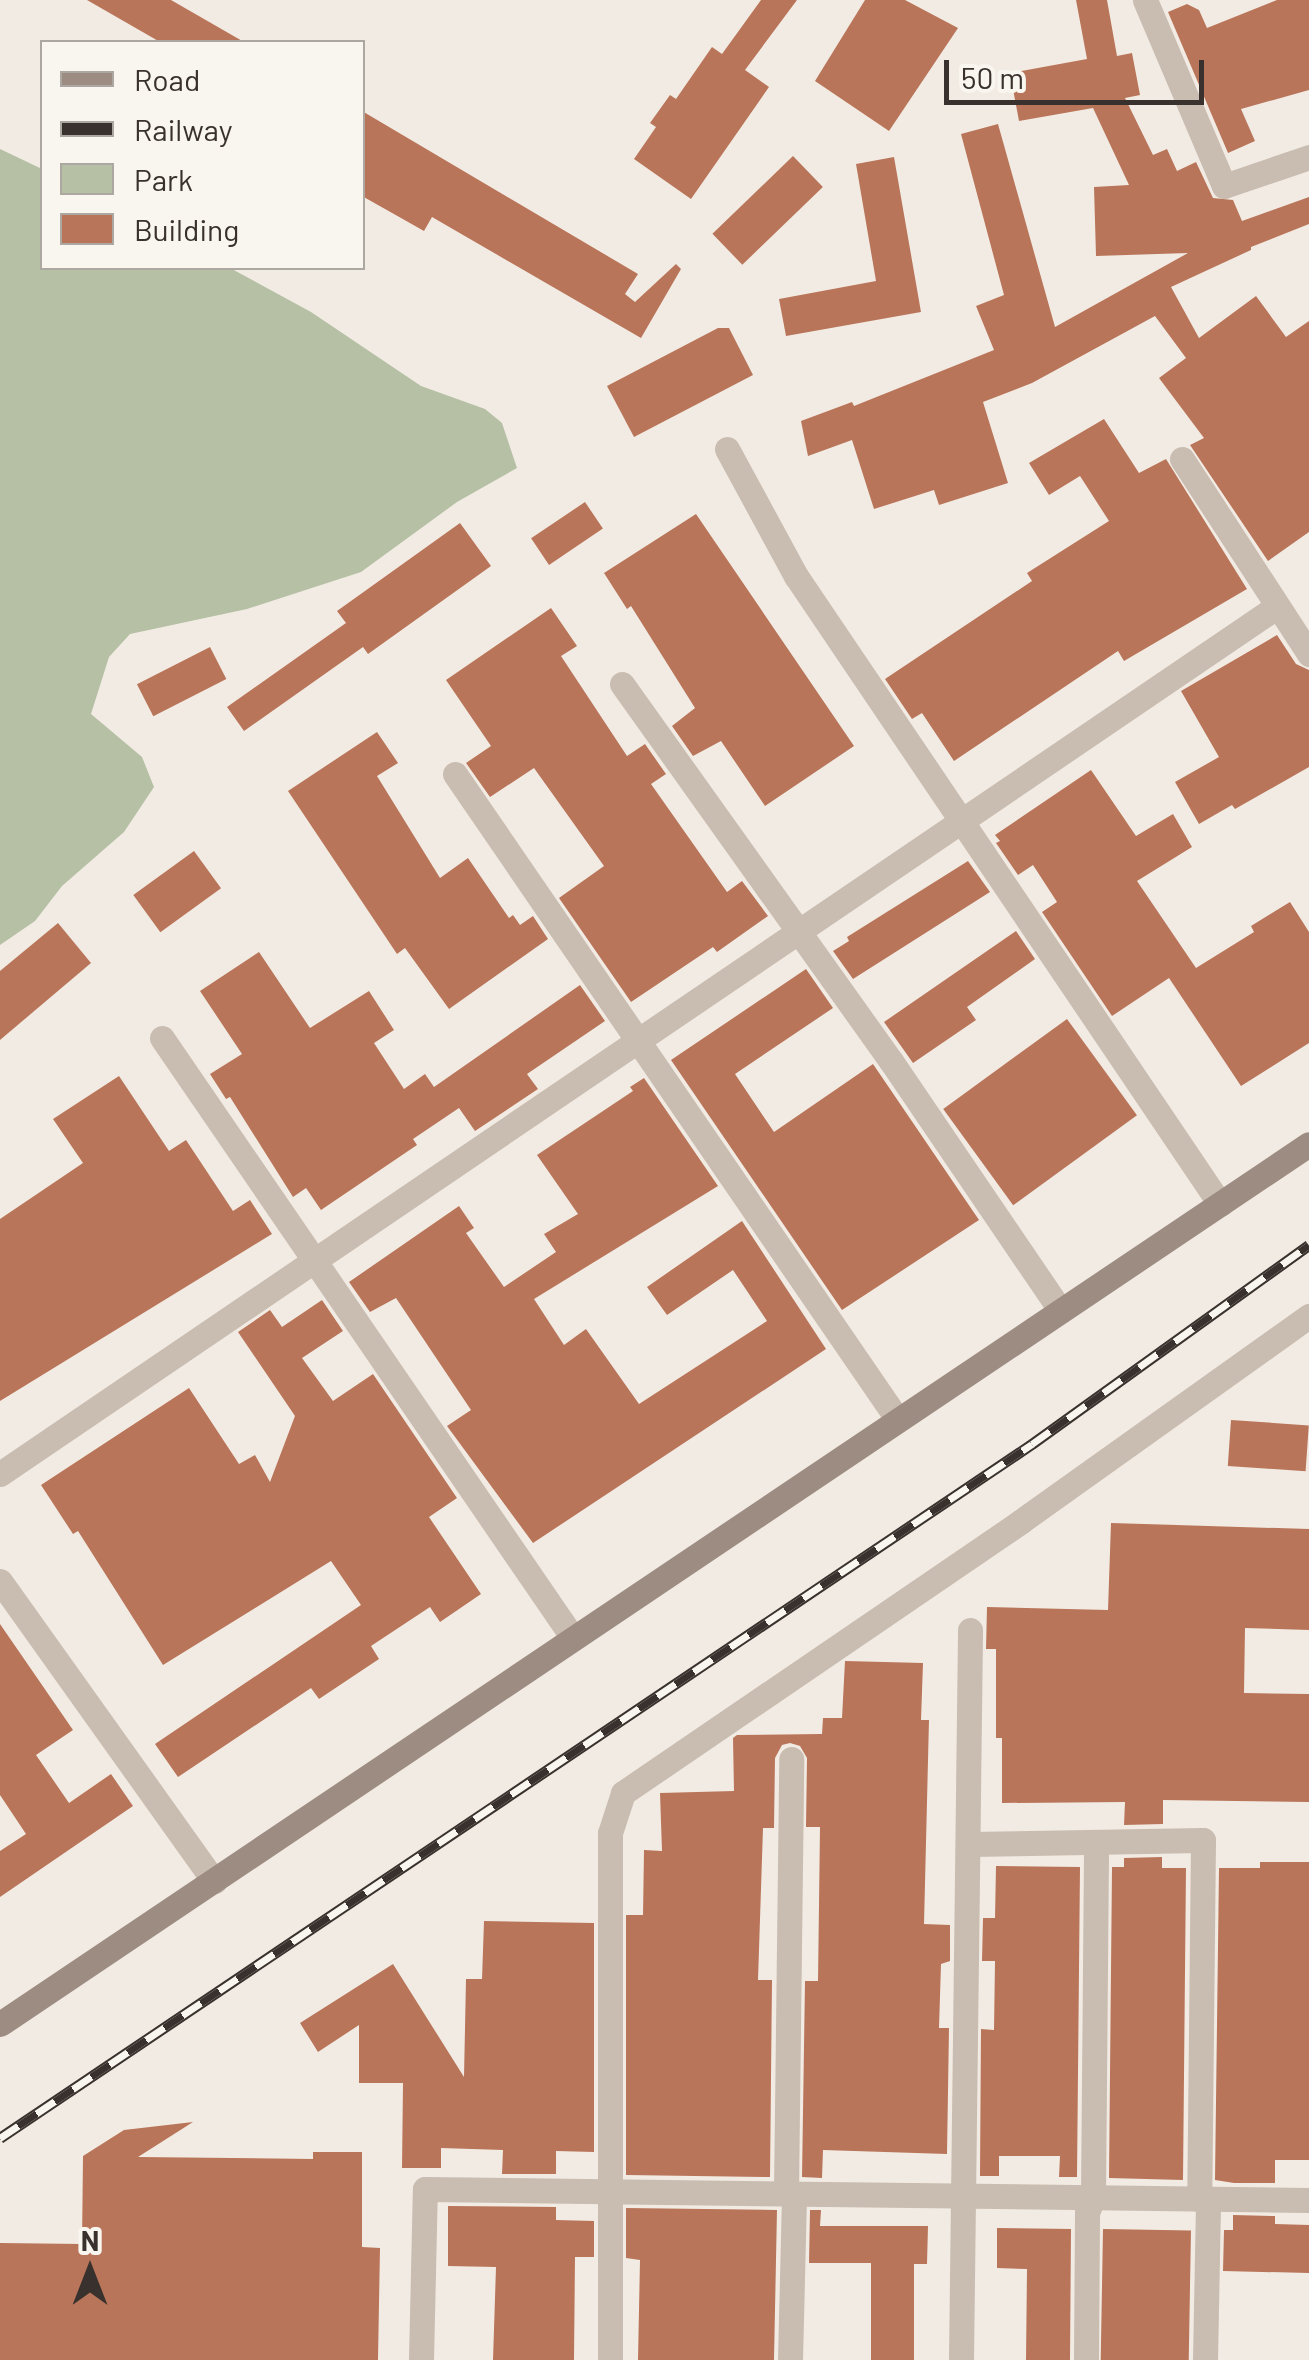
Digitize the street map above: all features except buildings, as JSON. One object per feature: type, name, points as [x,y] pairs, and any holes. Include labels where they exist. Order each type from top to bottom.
[{"type":"main road","points":[[1,2022],[1309,1144]]},
{"type":"street","points":[[1145,0],[1224,186],[1309,157]]},
{"type":"street","points":[[727,449],[796,576],[959,823],[1220,1204]]},
{"type":"street","points":[[1182,460],[1309,654]]},
{"type":"street","points":[[0,1474],[1276,607]]},
{"type":"street","points":[[622,684],[1061,1311]]},
{"type":"street","points":[[455,774],[898,1420]]},
{"type":"street","points":[[162,1038],[573,1638]]},
{"type":"street","points":[[610,2360],[610,1832],[624,1793],[1020,1522],[1309,1316]]},
{"type":"street","points":[[0,1581],[214,1880]]},
{"type":"street","points":[[961,2360],[970,1630]]},
{"type":"street","points":[[790,2360],[791,1758]]},
{"type":"street","points":[[968,1844],[1203,1840],[1205,2360]]},
{"type":"street","points":[[1086,2360],[1087,2213],[1093,2197],[1096,1842]]},
{"type":"street","points":[[421,2360],[425,2188],[1309,2200]]},
{"type":"green space","points":[[0,149],[40,168],[40,270],[234,270],[311,312],[421,386],[485,409],[502,423],[517,468],[457,502],[361,572],[247,609],[130,634],[109,657],[91,714],[142,757],[154,787],[124,832],[62,886],[35,921],[0,945]]},
{"type":"railway","points":[[0,2138],[1032,1444],[1309,1245]]}]
